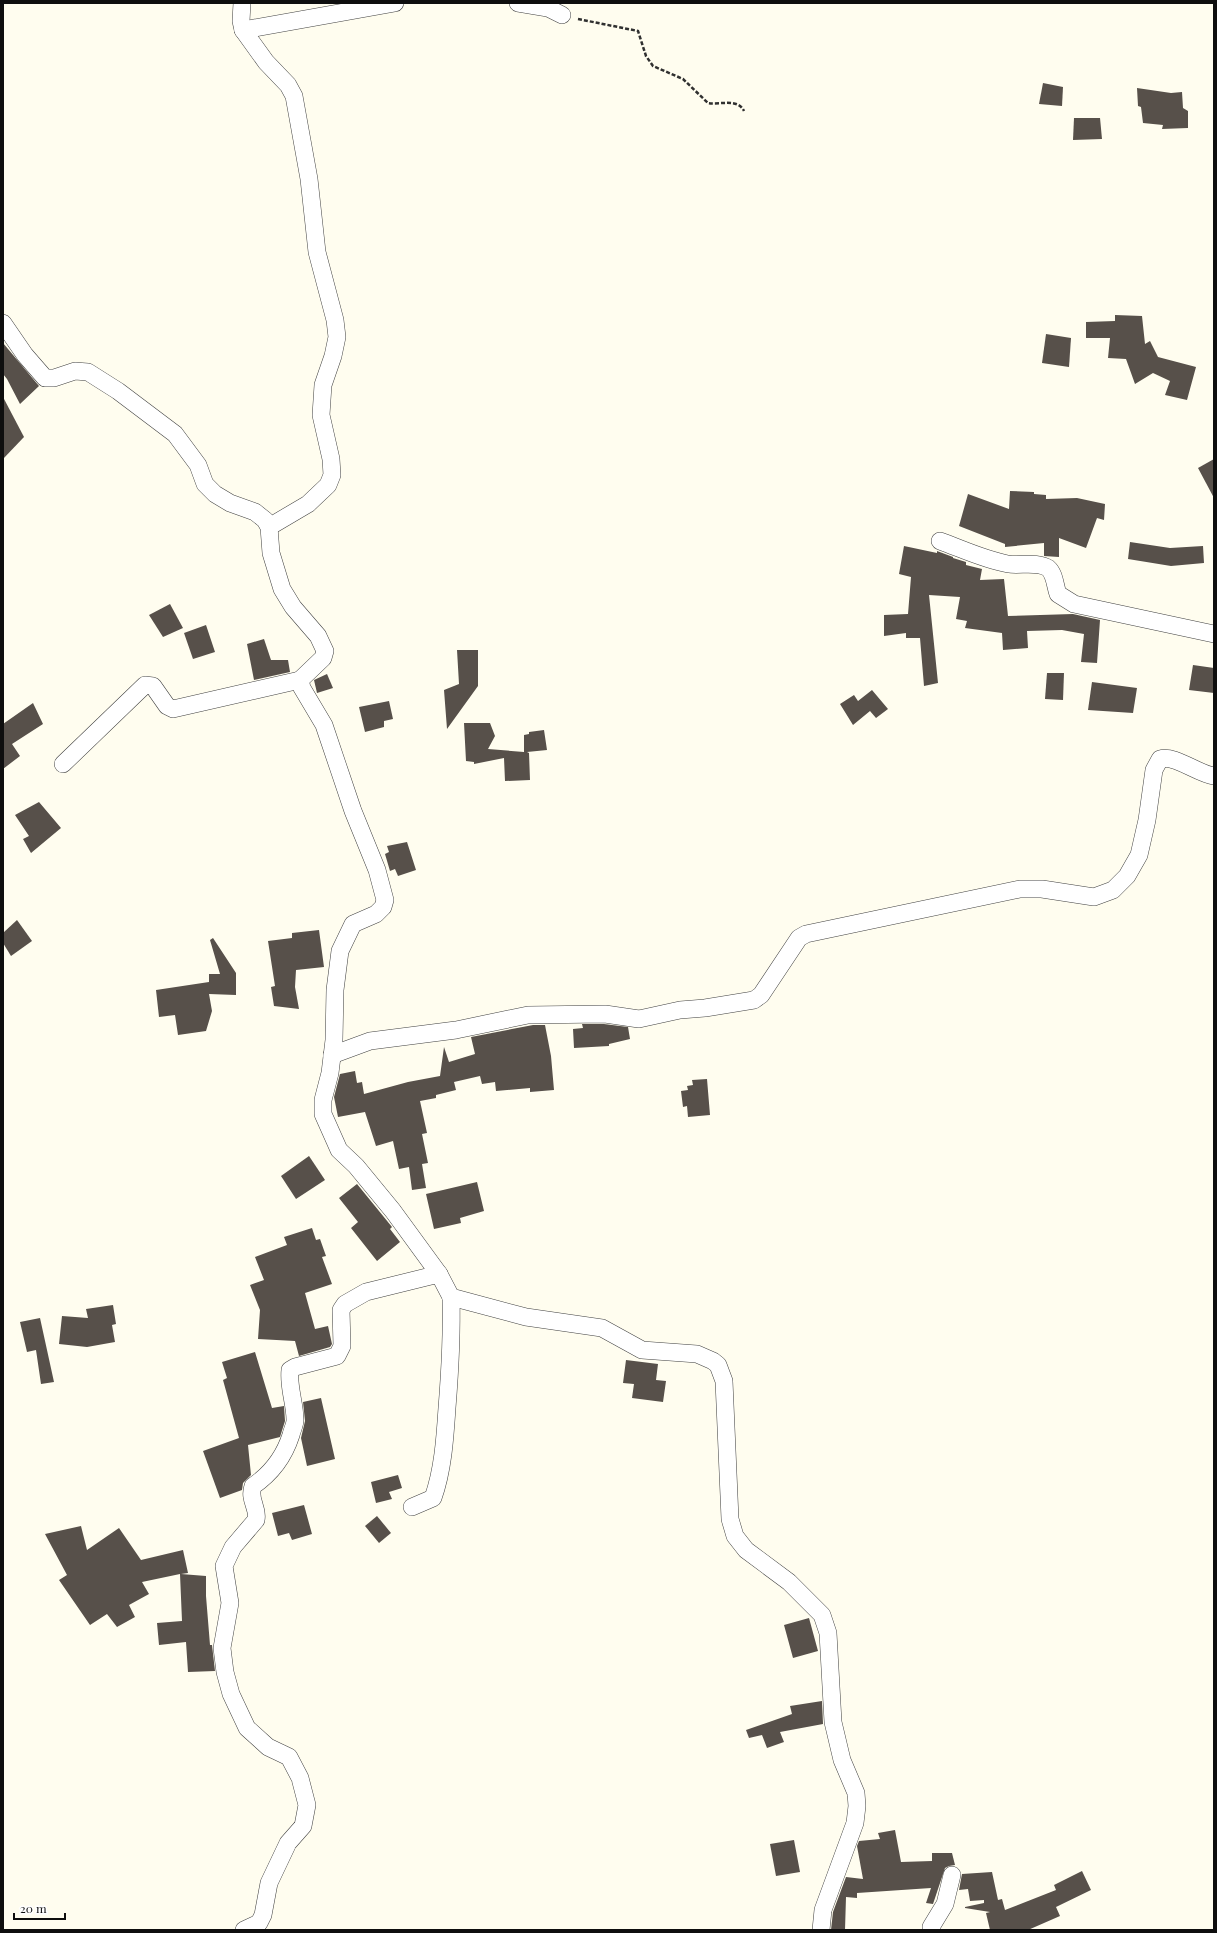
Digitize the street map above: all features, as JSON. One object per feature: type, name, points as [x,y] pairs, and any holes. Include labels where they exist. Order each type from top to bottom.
[{"type":"street","points":[[242,3],[241,21],[243,30],[266,62],[288,85],[294,96],[309,179],[317,252],[332,307],[337,337],[333,356],[323,385],[321,415],[331,460],[332,475],[328,485],[308,504],[270,527]]},
{"type":"street","points":[[243,30],[396,3]]},
{"type":"street","points":[[518,3],[548,8],[562,15]]},
{"type":"street","points":[[3,323],[25,355],[45,378],[54,378],[75,371],[88,372],[118,391],[175,434],[198,465],[205,484],[215,494],[255,512],[265,520],[270,527],[271,553],[282,589],[293,607],[318,636],[325,651],[323,658],[300,680],[173,709],[167,706],[153,686],[146,685],[63,764]]},
{"type":"street","points":[[940,541],[1006,563],[1018,565],[1036,564],[1047,568],[1052,572],[1058,594],[1074,604],[1214,634]]},
{"type":"street","points":[[300,680],[302,688],[324,725],[353,811],[378,870],[385,900],[383,907],[376,914],[353,924],[340,951],[335,990],[332,1055],[330,1073],[323,1100],[323,1114],[339,1150],[356,1166],[393,1211],[439,1274],[450,1297],[447,1407],[445,1436],[437,1487],[433,1498],[412,1507]]},
{"type":"street","points":[[332,1055],[370,1041],[449,1031],[528,1015],[605,1014],[639,1019],[680,1010],[705,1008],[754,1000],[761,995],[799,938],[806,934],[1020,889],[1042,889],[1088,897],[1102,895],[1112,890],[1127,876],[1139,854],[1147,820],[1154,770],[1160,759],[1170,758],[1201,773],[1214,776]]},
{"type":"street","points":[[244,1930],[259,1923],[263,1915],[269,1883],[288,1842],[302,1826],[307,1805],[300,1778],[289,1757],[268,1747],[247,1728],[231,1694],[225,1672],[222,1648],[230,1603],[224,1566],[233,1547],[256,1520],[257,1516],[250,1494],[252,1486],[263,1479],[281,1460],[288,1445],[295,1421],[289,1378],[290,1370],[295,1367],[337,1356],[342,1346],[341,1310],[345,1304],[366,1292],[439,1274]]},
{"type":"street","points":[[450,1297],[526,1317],[602,1328],[642,1350],[697,1354],[713,1360],[718,1365],[724,1381],[730,1519],[735,1536],[746,1550],[789,1582],[822,1615],[828,1633],[833,1722],[842,1760],[856,1793],[857,1806],[855,1823],[823,1910],[821,1930]]},
{"type":"street","points":[[932,1930],[932,1927],[945,1904],[952,1875]]},
{"type":"path","points":[[562,15],[638,31],[646,56],[653,66],[683,79],[708,103],[735,103],[739,104],[744,111]]},
{"type":"building","points":[[1043,83],[1063,87],[1062,106],[1039,104]]},
{"type":"building","points":[[1137,88],[1171,93],[1182,92],[1183,108],[1188,111],[1188,128],[1162,129],[1163,125],[1143,123],[1141,107],[1138,106]]},
{"type":"building","points":[[1074,118],[1100,118],[1102,139],[1073,140]]},
{"type":"building","points":[[1115,315],[1142,316],[1145,344],[1150,341],[1158,357],[1196,367],[1187,400],[1165,395],[1170,381],[1153,373],[1135,384],[1126,359],[1108,358],[1110,338],[1086,338],[1086,322],[1115,321]]},
{"type":"building","points":[[1046,334],[1071,338],[1069,367],[1042,363]]},
{"type":"building","points":[[3,343],[39,386],[20,404],[3,374]]},
{"type":"building","points":[[3,397],[24,437],[3,459]]},
{"type":"building","points":[[1214,459],[1214,498],[1198,468]]},
{"type":"building","points":[[1010,491],[1034,492],[1034,494],[1046,495],[1046,499],[1077,498],[1105,504],[1104,520],[1097,518],[1086,548],[1059,538],[1059,557],[1044,556],[1044,543],[1005,547],[1005,544],[959,526],[968,494],[1009,509]]},
{"type":"building","points":[[1130,542],[1170,548],[1203,546],[1204,563],[1171,566],[1128,559]]},
{"type":"building","points":[[904,546],[937,553],[937,551],[966,562],[966,565],[982,569],[980,580],[1004,579],[1008,616],[1073,614],[1100,620],[1097,663],[1081,662],[1084,634],[1062,630],[1027,631],[1028,648],[1003,650],[1002,633],[965,628],[967,621],[956,619],[960,597],[929,595],[938,683],[924,686],[920,638],[906,638],[906,633],[884,636],[884,615],[908,614],[911,577],[899,574]]},
{"type":"building","points":[[170,604],[183,628],[163,637],[149,615]]},
{"type":"building","points":[[206,625],[215,652],[193,659],[184,633]]},
{"type":"building","points":[[264,639],[271,660],[288,660],[290,672],[254,680],[247,644]]},
{"type":"building","points":[[457,650],[478,650],[478,686],[447,729],[444,690],[459,684]]},
{"type":"building","points":[[1193,665],[1214,668],[1214,693],[1189,690]]},
{"type":"building","points":[[1047,673],[1064,673],[1063,700],[1045,699]]},
{"type":"building","points":[[327,674],[333,688],[317,693],[314,680]]},
{"type":"building","points":[[1092,682],[1137,688],[1133,713],[1088,710]]},
{"type":"building","points":[[872,690],[888,709],[876,718],[870,711],[853,725],[840,704],[854,695],[858,701]]},
{"type":"building","points":[[389,701],[393,719],[384,721],[384,727],[365,732],[359,707]]},
{"type":"building","points":[[33,703],[43,724],[12,744],[20,756],[3,769],[3,724]]},
{"type":"building","points":[[464,723],[490,723],[495,736],[488,749],[524,752],[524,735],[529,734],[529,732],[544,730],[547,750],[527,752],[529,753],[530,780],[505,781],[504,758],[474,764],[474,762],[466,761]]},
{"type":"building","points":[[39,802],[61,828],[31,853],[23,839],[29,836],[15,815]]},
{"type":"building","points":[[407,842],[416,870],[398,876],[395,869],[390,871],[385,854],[389,852],[387,846]]},
{"type":"building","points":[[17,920],[32,941],[11,956],[3,943],[3,933]]},
{"type":"building","points":[[319,930],[324,967],[296,970],[295,987],[299,1009],[274,1006],[271,987],[275,986],[268,941],[292,938],[292,933]]},
{"type":"building","points":[[213,938],[236,973],[236,995],[209,994],[212,1011],[206,1031],[178,1035],[175,1015],[159,1017],[156,990],[209,982],[209,974],[220,974],[210,940]]},
{"type":"building","points":[[582,1024],[604,1024],[628,1027],[630,1039],[609,1044],[609,1046],[574,1048],[573,1029],[583,1028]]},
{"type":"building","points":[[533,1025],[545,1025],[551,1056],[554,1090],[530,1092],[530,1088],[496,1091],[495,1082],[482,1084],[480,1076],[454,1082],[456,1090],[436,1095],[436,1098],[420,1101],[427,1133],[422,1134],[428,1163],[422,1164],[426,1188],[412,1190],[409,1167],[399,1169],[393,1141],[376,1146],[365,1112],[338,1117],[334,1097],[340,1074],[355,1071],[357,1083],[362,1082],[364,1094],[408,1082],[440,1076],[444,1047],[449,1062],[475,1054],[471,1037]]},
{"type":"building","points":[[707,1079],[710,1115],[688,1117],[687,1106],[683,1107],[681,1091],[688,1090],[687,1086],[693,1085],[692,1080]]},
{"type":"building","points":[[309,1156],[325,1180],[296,1199],[281,1176]]},
{"type":"building","points":[[477,1182],[484,1211],[460,1218],[461,1223],[434,1229],[426,1194]]},
{"type":"building","points":[[357,1184],[392,1227],[390,1229],[400,1242],[377,1261],[351,1228],[358,1222],[339,1198]]},
{"type":"building","points":[[312,1228],[316,1240],[320,1239],[326,1256],[322,1257],[332,1284],[305,1293],[315,1329],[328,1326],[332,1344],[330,1347],[299,1356],[295,1341],[258,1339],[260,1310],[250,1285],[264,1280],[255,1257],[287,1245],[284,1237]]},
{"type":"building","points":[[113,1305],[116,1324],[112,1325],[115,1342],[87,1347],[59,1344],[62,1316],[88,1318],[86,1309]]},
{"type":"building","points":[[40,1318],[54,1382],[41,1384],[36,1350],[27,1352],[20,1322]]},
{"type":"building","points":[[255,1352],[272,1408],[284,1406],[285,1421],[280,1437],[248,1445],[251,1475],[243,1483],[242,1490],[220,1498],[203,1451],[239,1438],[223,1380],[227,1378],[222,1362]]},
{"type":"building","points":[[626,1360],[658,1364],[656,1380],[666,1381],[663,1402],[632,1398],[634,1384],[623,1383]]},
{"type":"building","points":[[321,1398],[335,1459],[307,1466],[301,1438],[305,1421],[303,1402]]},
{"type":"building","points":[[398,1475],[402,1488],[389,1492],[392,1499],[376,1503],[371,1482]]},
{"type":"building","points":[[304,1505],[312,1534],[292,1540],[289,1533],[278,1536],[272,1513]]},
{"type":"building","points":[[377,1516],[391,1533],[379,1543],[365,1526]]},
{"type":"building","points":[[81,1526],[87,1550],[119,1528],[141,1560],[183,1550],[188,1573],[181,1574],[206,1576],[210,1645],[212,1645],[215,1671],[188,1672],[186,1642],[159,1645],[157,1623],[182,1621],[180,1574],[142,1582],[149,1594],[129,1605],[135,1617],[117,1627],[107,1614],[90,1625],[59,1580],[67,1575],[45,1534]]},
{"type":"building","points":[[809,1618],[818,1651],[793,1658],[784,1625]]},
{"type":"building","points":[[822,1701],[823,1724],[780,1732],[784,1742],[767,1748],[762,1735],[749,1738],[746,1730],[792,1714],[790,1706]]},
{"type":"building","points":[[895,1830],[901,1862],[932,1861],[932,1853],[952,1853],[955,1865],[945,1868],[933,1904],[926,1903],[931,1888],[857,1893],[857,1898],[846,1897],[845,1930],[831,1930],[833,1912],[846,1877],[863,1879],[857,1846],[859,1841],[880,1839],[878,1833]]},
{"type":"building","points":[[794,1840],[800,1872],[776,1876],[770,1844]]},
{"type":"building","points":[[1082,1871],[1091,1890],[1056,1907],[1060,1916],[1028,1930],[990,1930],[986,1913],[990,1912],[965,1908],[984,1903],[984,1900],[970,1901],[968,1889],[959,1890],[962,1874],[992,1872],[998,1900],[1002,1899],[1005,1910],[1056,1890],[1054,1885]]}]
